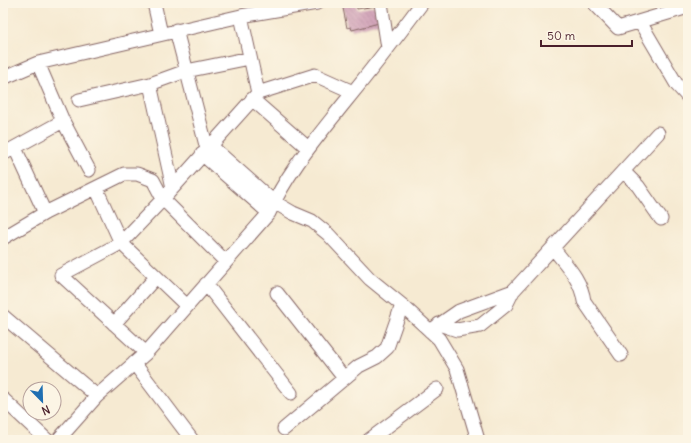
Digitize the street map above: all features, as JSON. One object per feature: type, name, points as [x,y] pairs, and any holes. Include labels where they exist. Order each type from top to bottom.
[{"type":"street","points":[[154,3],[161,34]]},
{"type":"street","points":[[3,78],[38,63],[176,30],[241,16],[317,3]]},
{"type":"street","points":[[381,3],[388,48]]},
{"type":"street","points":[[58,440],[97,396],[146,353],[272,208],[308,148],[422,3]]},
{"type":"street","points":[[594,3],[618,28],[688,7]]},
{"type":"street","points":[[241,16],[250,58],[255,96],[308,148]]},
{"type":"street","points":[[640,22],[677,85],[688,97]]},
{"type":"street","points":[[176,30],[206,149],[272,208],[293,213],[312,221],[328,234],[370,279],[402,305],[434,327],[457,330],[480,326],[506,305],[513,291],[658,134]]},
{"type":"street","points":[[79,100],[150,84],[186,72],[250,58]]},
{"type":"street","points":[[38,63],[63,121],[89,170]]},
{"type":"street","points":[[146,353],[61,275],[120,243],[163,200],[206,149],[255,96],[315,75],[353,92]]},
{"type":"street","points":[[150,84],[173,188]]},
{"type":"street","points":[[3,154],[63,121]]},
{"type":"street","points":[[15,148],[45,213]]},
{"type":"street","points":[[624,171],[638,186],[661,219]]},
{"type":"street","points":[[3,238],[45,213],[124,174],[137,174],[153,180],[163,200],[226,262]]},
{"type":"street","points":[[96,188],[120,243],[187,306]]},
{"type":"street","points":[[553,248],[576,277],[582,291],[584,301],[621,355]]},
{"type":"street","points":[[114,324],[156,277]]},
{"type":"street","points":[[206,284],[291,393]]},
{"type":"street","points":[[434,327],[459,311],[513,291]]},
{"type":"street","points":[[277,293],[344,378]]},
{"type":"street","points":[[284,429],[359,366],[378,358],[387,348],[402,305]]},
{"type":"street","points":[[3,316],[97,396]]},
{"type":"street","points":[[434,327],[439,339],[457,369],[478,440]]},
{"type":"street","points":[[134,363],[192,440]]},
{"type":"street","points":[[369,440],[437,389]]},
{"type":"street","points":[[3,399],[47,440]]},
{"type":"building","points":[[342,3],[356,3],[357,9],[376,6],[379,23],[352,30],[351,27],[347,28]]}]
